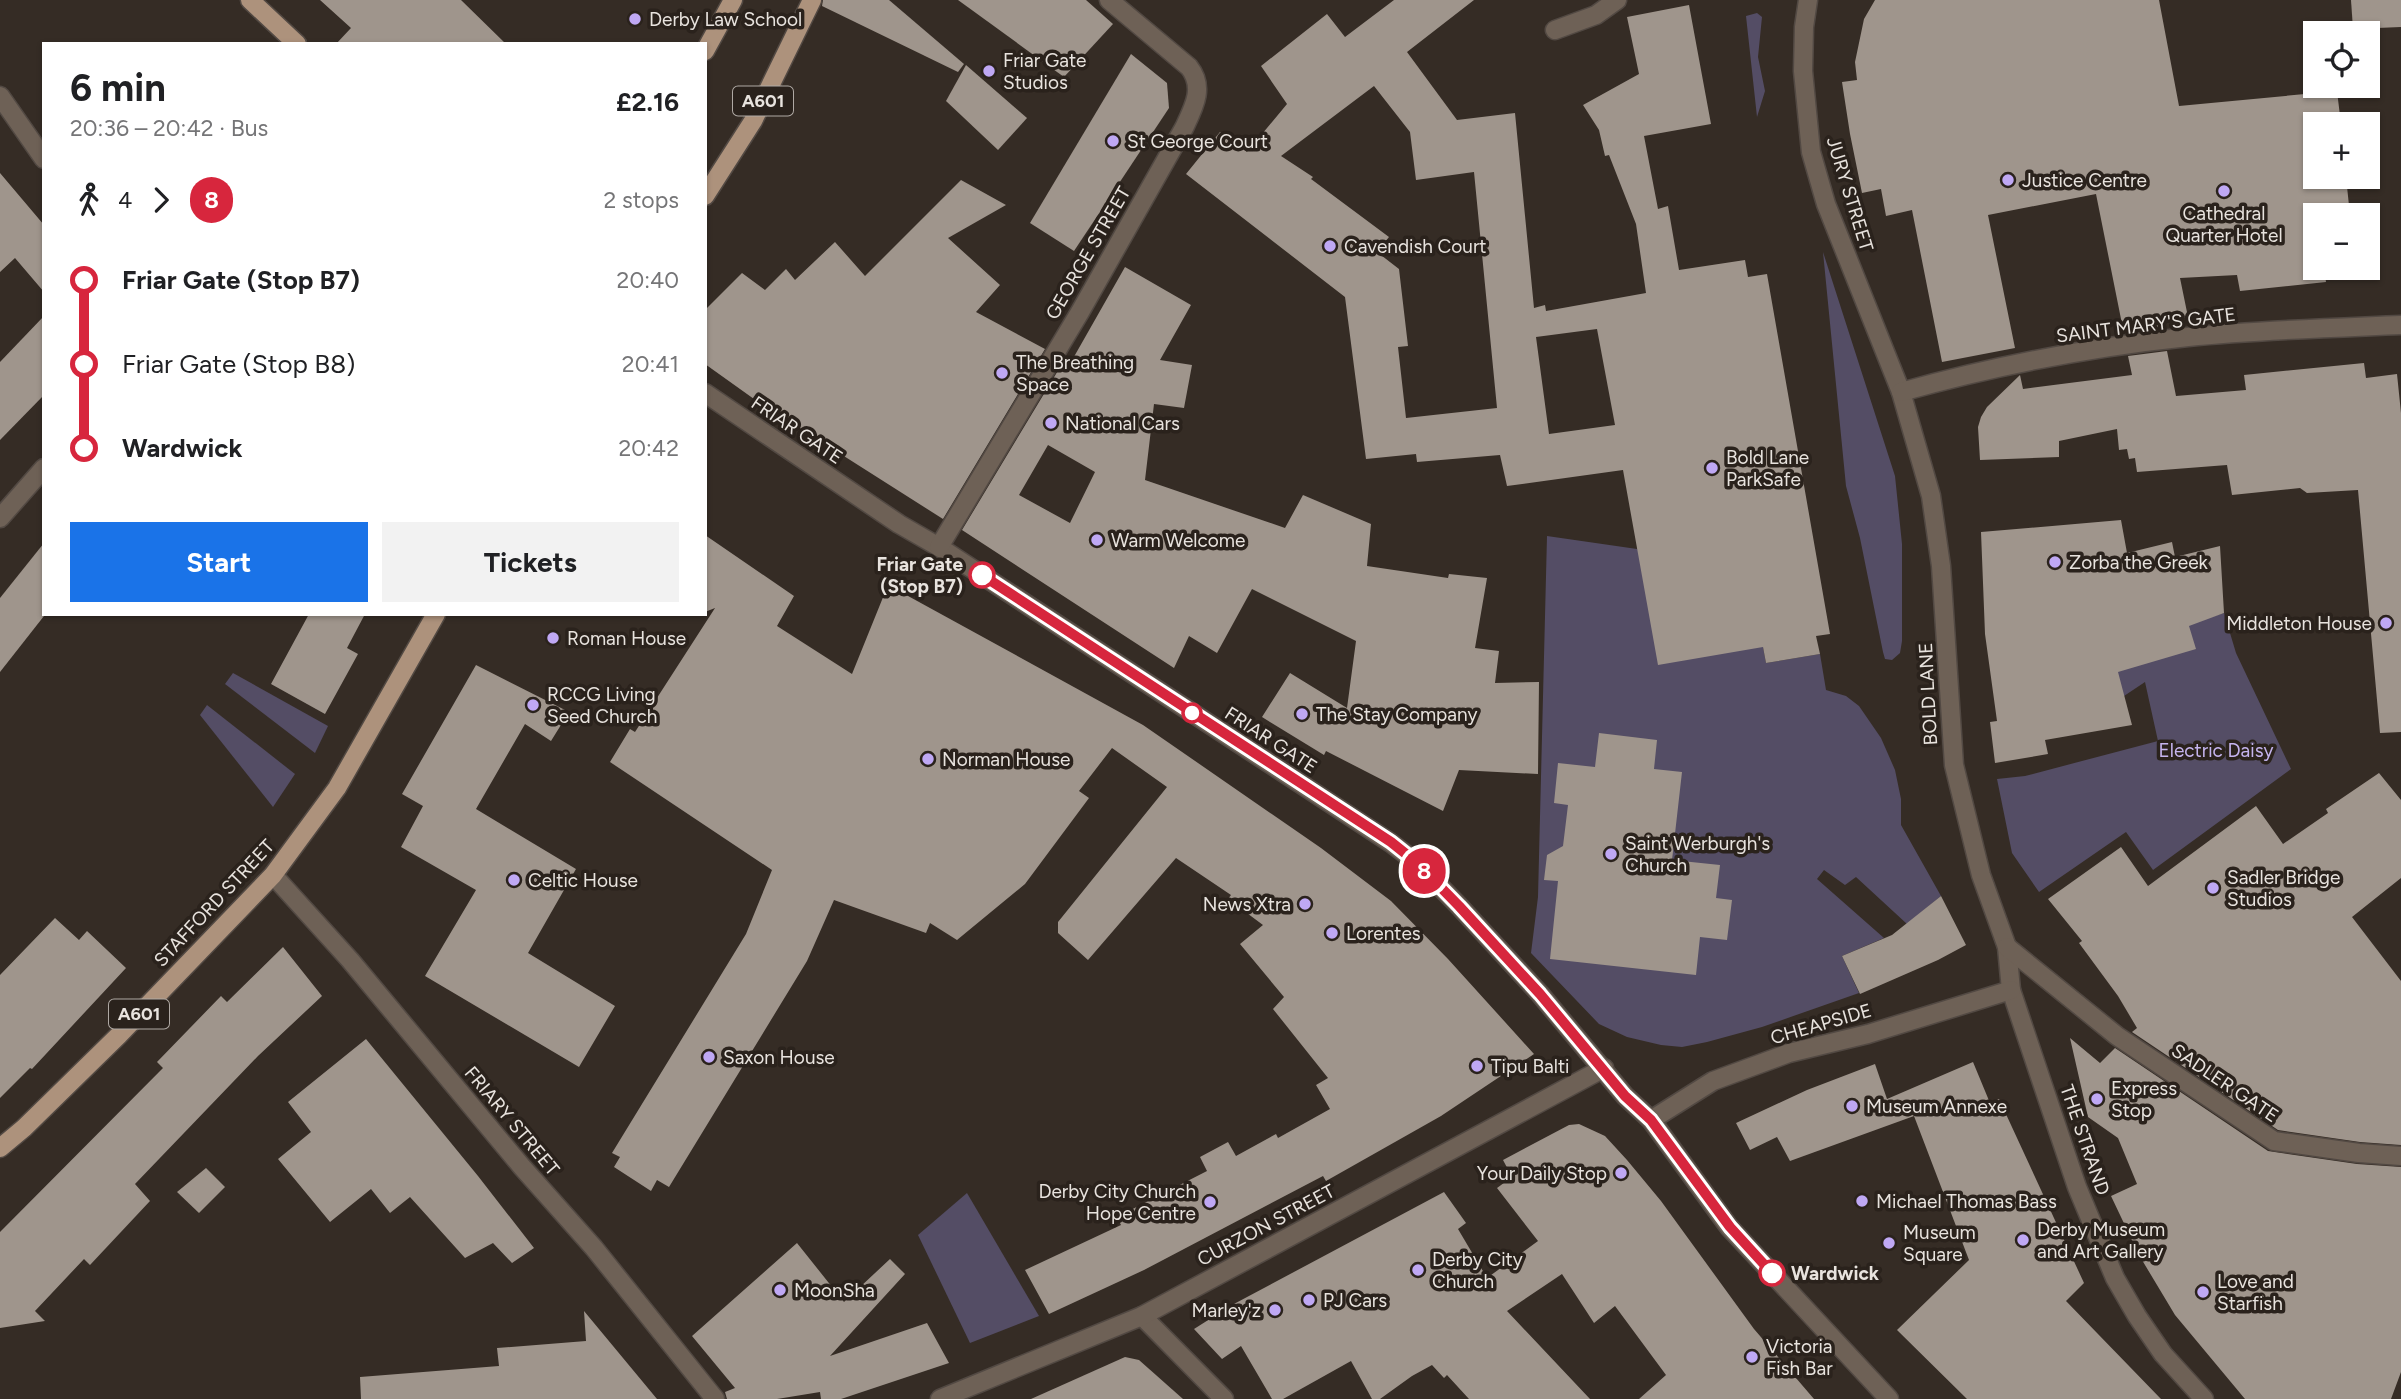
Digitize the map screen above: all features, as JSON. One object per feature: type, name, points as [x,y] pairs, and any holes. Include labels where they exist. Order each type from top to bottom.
[{"type":"main road","points":[[250,0],[295,42]]},
{"type":"main road","points":[[707,47],[733,0]]},
{"type":"main road","name":"A601","points":[[707,193],[753,121],[812,0]]},
{"type":"main road","name":"STAFFORD STREET","points":[[0,1147],[24,1128],[119,1035],[273,875],[337,788],[435,616]]},
{"type":"street","name":"GEORGE STREET","points":[[939,547],[1080,312],[1178,139],[1197,97],[1198,84],[1189,67],[1110,0]]},
{"type":"street","points":[[1555,30],[1596,15],[1617,0]]},
{"type":"street","name":"JURY STREET","points":[[1808,0],[1802,71],[1811,152],[1830,213],[1901,392]]},
{"type":"street","points":[[0,96],[42,156]]},
{"type":"street","name":"SAINT MARY'S GATE","points":[[1901,392],[2012,366],[2188,337],[2401,325]]},
{"type":"street","name":"BOLD LANE","points":[[1901,392],[1931,496],[1936,525],[1954,765],[1981,875],[2007,947],[2011,990]]},
{"type":"street","name":"FRIAR GATE","points":[[707,394],[899,524],[939,547],[1391,842],[1416,862],[1468,915],[1604,1068],[1625,1096],[1651,1120]]},
{"type":"street","points":[[0,518],[42,470]]},
{"type":"street","name":"FRIARY STREET","points":[[273,875],[350,960],[594,1248],[715,1399]]},
{"type":"street","name":"SADLER GATE","points":[[2007,947],[2116,1036],[2274,1141],[2401,1156]]},
{"type":"street","name":"CHEAPSIDE","points":[[1651,1120],[1713,1081],[1789,1053],[1868,1034],[2011,990]]},
{"type":"street","name":"THE STRAND","points":[[2011,990],[2077,1187],[2115,1278],[2163,1354],[2204,1399]]},
{"type":"street","name":"CURZON STREET","points":[[940,1399],[1142,1316],[1604,1068]]},
{"type":"street","points":[[1651,1120],[1730,1227],[1889,1399]]},
{"type":"street","points":[[1142,1316],[1224,1399]]},
{"type":"green space","points":[[1757,13],[1762,17],[1758,57],[1765,91],[1757,117],[1746,16]]},
{"type":"green space","points":[[1823,252],[1895,476],[1902,544],[1902,641],[1900,653],[1892,660],[1885,659],[1883,652],[1860,538],[1846,486]]},
{"type":"green space","points":[[1547,536],[1637,549],[1763,647],[1766,663],[1820,654],[1826,690],[1846,696],[1859,706],[1881,738],[1895,770],[1901,799],[1901,825],[1941,896],[1907,924],[1856,877],[1845,885],[1824,870],[1817,879],[1884,938],[1842,956],[1859,993],[1762,1027],[1707,1042],[1682,1047],[1661,1045],[1627,1037],[1599,1024],[1531,953],[1538,897]]},
{"type":"green space","name":"Electric Daisy","points":[[2224,613],[2236,653],[2291,769],[2153,870],[2126,832],[2039,892],[2012,853],[1997,779],[2025,776],[2158,741],[2145,682],[2124,696],[2075,659]]},
{"type":"green space","points":[[233,673],[328,726],[315,753],[225,684]]},
{"type":"green space","points":[[207,705],[295,774],[273,807],[200,715]]},
{"type":"green space","points":[[967,1193],[1039,1316],[970,1343],[918,1235]]},
{"type":"building","points":[[320,0],[461,0],[504,42],[338,42],[351,28]]},
{"type":"building","points":[[823,0],[889,0],[964,64],[958,72],[822,6]]},
{"type":"building","points":[[958,0],[1086,0],[1113,24],[1064,77]]},
{"type":"building","points":[[1394,0],[1474,0],[1407,52],[1457,120],[1515,113],[1534,308],[1545,305],[1546,311],[1646,293],[1636,224],[1609,155],[1605,156],[1599,130],[1583,105],[1639,74],[1627,17],[1689,5],[1711,124],[1644,136],[1658,209],[1668,206],[1679,270],[1745,260],[1748,277],[1767,274],[1830,634],[1816,636],[1820,654],[1766,663],[1763,647],[1658,665],[1623,470],[1507,486],[1500,455],[1417,462],[1416,454],[1366,459],[1345,297],[1186,174],[1220,132],[1247,152],[1287,104],[1261,66],[1327,14],[1345,37]],"holes":[[[1374,86],[1410,132],[1416,180],[1474,172],[1497,408],[1406,418],[1398,347],[1408,346],[1399,269],[1377,252],[1389,237],[1311,179],[1313,177],[1281,156]],[[1597,329],[1615,425],[1549,434],[1536,337]]]},
{"type":"building","name":"Justice Centre","points":[[1875,0],[2159,0],[2179,106],[2303,94],[2303,98],[2338,98],[2340,112],[2303,112],[2303,189],[2347,189],[2349,203],[2303,203],[2303,280],[2326,282],[2240,291],[2237,275],[2180,278],[2188,317],[2161,322],[2162,329],[2124,334],[2096,194],[1988,215],[2015,348],[1942,362],[1912,210],[1886,216],[1881,189],[1862,193],[1842,82],[1857,80],[1855,62],[1864,19]]},
{"type":"building","points":[[2351,0],[2401,0],[2401,27],[2380,28],[2380,21],[2352,21]]},
{"type":"building","name":"St George Court","points":[[1131,54],[1167,83],[1169,108],[1074,251],[1030,223]]},
{"type":"building","points":[[966,65],[1027,118],[998,150],[946,101]]},
{"type":"building","points":[[0,173],[42,223],[42,290],[15,258],[0,272]]},
{"type":"building","points":[[961,180],[1006,205],[948,238],[1000,285],[976,312],[1045,349],[943,519],[754,399],[707,365],[707,308],[742,273],[765,290],[786,269],[795,280],[835,242],[865,276]]},
{"type":"building","points":[[1125,267],[1191,305],[1160,360],[1192,365],[1184,408],[1154,404],[1145,480],[1285,528],[1303,495],[1371,524],[1367,566],[1448,578],[1449,574],[1487,578],[1475,648],[1499,651],[1495,683],[1539,682],[1538,774],[1459,770],[1443,811],[1326,751],[1324,755],[1262,717],[1290,673],[1347,708],[1356,641],[1252,589],[1217,653],[1189,636],[1174,668],[962,530],[1065,359],[1071,362]],"holes":[[[1048,445],[1095,472],[1070,523],[1019,495]]]},
{"type":"building","points":[[42,318],[42,397],[0,440],[0,362]]},
{"type":"building","points":[[2167,351],[2176,396],[2246,390],[2244,375],[2364,363],[2366,378],[2397,374],[2401,413],[2401,732],[2380,733],[2358,490],[2307,493],[2300,488],[2232,495],[2227,465],[2137,472],[2135,458],[2129,459],[2127,449],[2119,450],[2117,429],[2059,441],[2059,457],[1980,460],[1978,427],[1981,417],[1987,407],[2020,375],[2023,389],[2132,375],[2128,356]]},
{"type":"building","points":[[2121,520],[2127,553],[2172,542],[2175,557],[2220,546],[2224,613],[2189,626],[2196,649],[2118,672],[2132,725],[2045,740],[2048,754],[1995,763],[1990,722],[1997,721],[1985,634],[1981,532]]},
{"type":"building","points":[[707,536],[794,596],[777,626],[852,674],[888,585],[1143,725],[1321,848],[1391,901],[1534,1054],[1441,1116],[1326,1181],[1323,1176],[1144,1270],[1049,1314],[1025,1270],[1121,1225],[1117,1217],[1207,1171],[1200,1157],[1228,1142],[1236,1156],[1276,1134],[1278,1138],[1330,1109],[1316,1085],[1328,1078],[1273,1009],[1284,997],[1240,944],[1263,925],[1228,899],[1231,895],[1176,858],[1088,960],[1058,933],[1058,922],[1167,787],[1112,748],[1079,791],[1089,798],[1025,884],[957,940],[930,923],[926,933],[834,900],[807,961],[669,1187],[657,1180],[651,1191],[614,1167],[620,1157],[612,1153],[746,934],[772,870],[610,762],[630,729],[635,732],[715,608],[707,611]]},
{"type":"building","points":[[42,546],[44,616],[0,672],[0,598]]},
{"type":"building","points":[[308,616],[364,616],[347,648],[358,654],[325,714],[271,684]]},
{"type":"building","name":"Celtic House","points":[[476,665],[569,712],[551,741],[525,724],[476,809],[576,869],[528,953],[615,1006],[579,1067],[425,976],[476,890],[401,847],[423,806],[402,794]]},
{"type":"building","name":"Saint Werburgh's Church","points":[[1599,733],[1657,740],[1654,769],[1682,772],[1672,860],[1720,865],[1716,898],[1732,900],[1727,940],[1700,937],[1696,975],[1550,959],[1558,881],[1544,880],[1547,855],[1563,846],[1568,805],[1554,803],[1558,763],[1595,767]]},
{"type":"building","points":[[2379,773],[2401,800],[2401,878],[2352,917],[2401,981],[2401,1145],[2278,1130],[2132,1032],[2137,1028],[2118,996],[2079,943],[2082,941],[2048,899],[2121,847],[2148,886],[2256,806],[2283,844],[2328,813],[2326,809]]},
{"type":"building","points":[[1941,896],[1966,945],[1860,994],[1842,956],[1892,935]]},
{"type":"building","points":[[55,918],[79,940],[87,931],[126,968],[32,1069],[0,1098],[0,975]]},
{"type":"building","points":[[283,947],[322,996],[258,1056],[135,1184],[150,1201],[90,1265],[84,1259],[35,1311],[45,1321],[0,1328],[0,1232],[163,1068],[157,1062],[221,996],[227,1002]]},
{"type":"building","points":[[2070,1038],[2100,1063],[2115,1048],[2268,1151],[2357,1164],[2401,1167],[2401,1372],[2391,1399],[2245,1399],[2175,1315],[2139,1255],[2111,1196],[2137,1184],[2118,1138],[2088,1117]]},
{"type":"building","points":[[366,1039],[534,1248],[512,1263],[493,1243],[465,1258],[410,1197],[390,1213],[371,1189],[330,1222],[278,1159],[311,1132],[288,1102]]},
{"type":"building","points":[[1973,1062],[1990,1103],[1999,1099],[2084,1283],[2066,1301],[2161,1399],[1967,1399],[1897,1330],[1969,1260],[1914,1116],[1790,1161],[1777,1137],[1750,1150],[1736,1123],[1807,1090],[1875,1064],[1887,1099]]},
{"type":"building","points":[[1579,1124],[1605,1136],[1627,1160],[1661,1201],[1754,1329],[1814,1399],[1639,1399],[1666,1375],[1615,1306],[1594,1323],[1562,1274],[1507,1311],[1590,1399],[1469,1399],[1447,1375],[1444,1378],[1432,1365],[1380,1399],[1372,1399],[1351,1361],[1283,1399],[1272,1399],[1241,1346],[1222,1359],[1194,1329],[1232,1305],[1444,1192],[1466,1223],[1458,1229],[1487,1278],[1538,1241],[1497,1188],[1512,1177],[1503,1160],[1569,1125]]},
{"type":"building","points":[[206,1168],[225,1187],[199,1213],[177,1192]]},
{"type":"building","points":[[797,1243],[844,1302],[890,1259],[905,1274],[830,1356],[927,1323],[949,1363],[841,1399],[821,1399],[820,1392],[777,1399],[727,1399],[725,1392],[735,1388],[692,1336]]},
{"type":"building","points":[[584,1311],[657,1399],[361,1399],[360,1377],[499,1366],[497,1348],[586,1341]]},
{"type":"building","points":[[1125,1357],[1139,1360],[1183,1399],[1031,1399]]},
{"type":"bus line","name":"8","points":[[982,575],[1391,842],[1416,862],[1540,994],[1625,1096],[1651,1120],[1730,1227],[1772,1273]]},
{"type":"place","name":"Derby Law School","points":[[635,19]]},
{"type":"place","name":"Friar Gate Studios","points":[[989,71]]},
{"type":"place","name":"St George Court","points":[[1113,141]]},
{"type":"place","name":"Justice Centre","points":[[2008,180]]},
{"type":"place","name":"Cathedral Quarter Hotel","points":[[2224,191]]},
{"type":"place","name":"Cavendish Court","points":[[1330,246]]},
{"type":"place","name":"The Breathing Space","points":[[1002,373]]},
{"type":"place","name":"National Cars","points":[[1051,423]]},
{"type":"place","name":"Bold Lane ParkSafe","points":[[1712,468]]},
{"type":"place","name":"Warm Welcome","points":[[1097,540]]},
{"type":"place","name":"Zorba the Greek","points":[[2055,562]]},
{"type":"place","name":"Friar Gate (Stop B7)","points":[[982,575]]},
{"type":"place","name":"Middleton House","points":[[2386,623]]},
{"type":"place","name":"Roman House","points":[[553,638]]},
{"type":"place","name":"RCCG Living Seed Church","points":[[533,705]]},
{"type":"place","name":"The Stay Company","points":[[1302,714]]},
{"type":"place","name":"Norman House","points":[[928,759]]},
{"type":"place","name":"Saint Werburgh's Church","points":[[1611,854]]},
{"type":"place","name":"Celtic House","points":[[514,880]]},
{"type":"place","name":"Sadler Bridge Studios","points":[[2213,888]]},
{"type":"place","name":"News Xtra","points":[[1305,904]]},
{"type":"place","name":"Lorentes","points":[[1332,933]]},
{"type":"place","name":"Saxon House","points":[[709,1057]]},
{"type":"place","name":"Tipu Balti","points":[[1477,1066]]},
{"type":"place","name":"Express Stop","points":[[2097,1099]]},
{"type":"place","name":"Museum Annexe","points":[[1852,1106]]},
{"type":"place","name":"Your Daily Stop","points":[[1621,1173]]},
{"type":"place","name":"Michael Thomas Bass","points":[[1862,1201]]},
{"type":"place","name":"Derby City Church Hope Centre","points":[[1210,1202]]},
{"type":"place","name":"Derby Museum and Art Gallery","points":[[2023,1240]]},
{"type":"place","name":"Museum Square","points":[[1889,1243]]},
{"type":"place","name":"Derby City Church","points":[[1418,1270]]},
{"type":"place","name":"Wardwick","points":[[1772,1273]]},
{"type":"place","name":"MoonSha","points":[[780,1290]]},
{"type":"place","name":"Love and Starfish","points":[[2203,1292]]},
{"type":"place","name":"PJ Cars","points":[[1309,1300]]},
{"type":"place","name":"Marley'z","points":[[1275,1310]]},
{"type":"place","name":"Victoria Fish Bar","points":[[1752,1357]]}]
